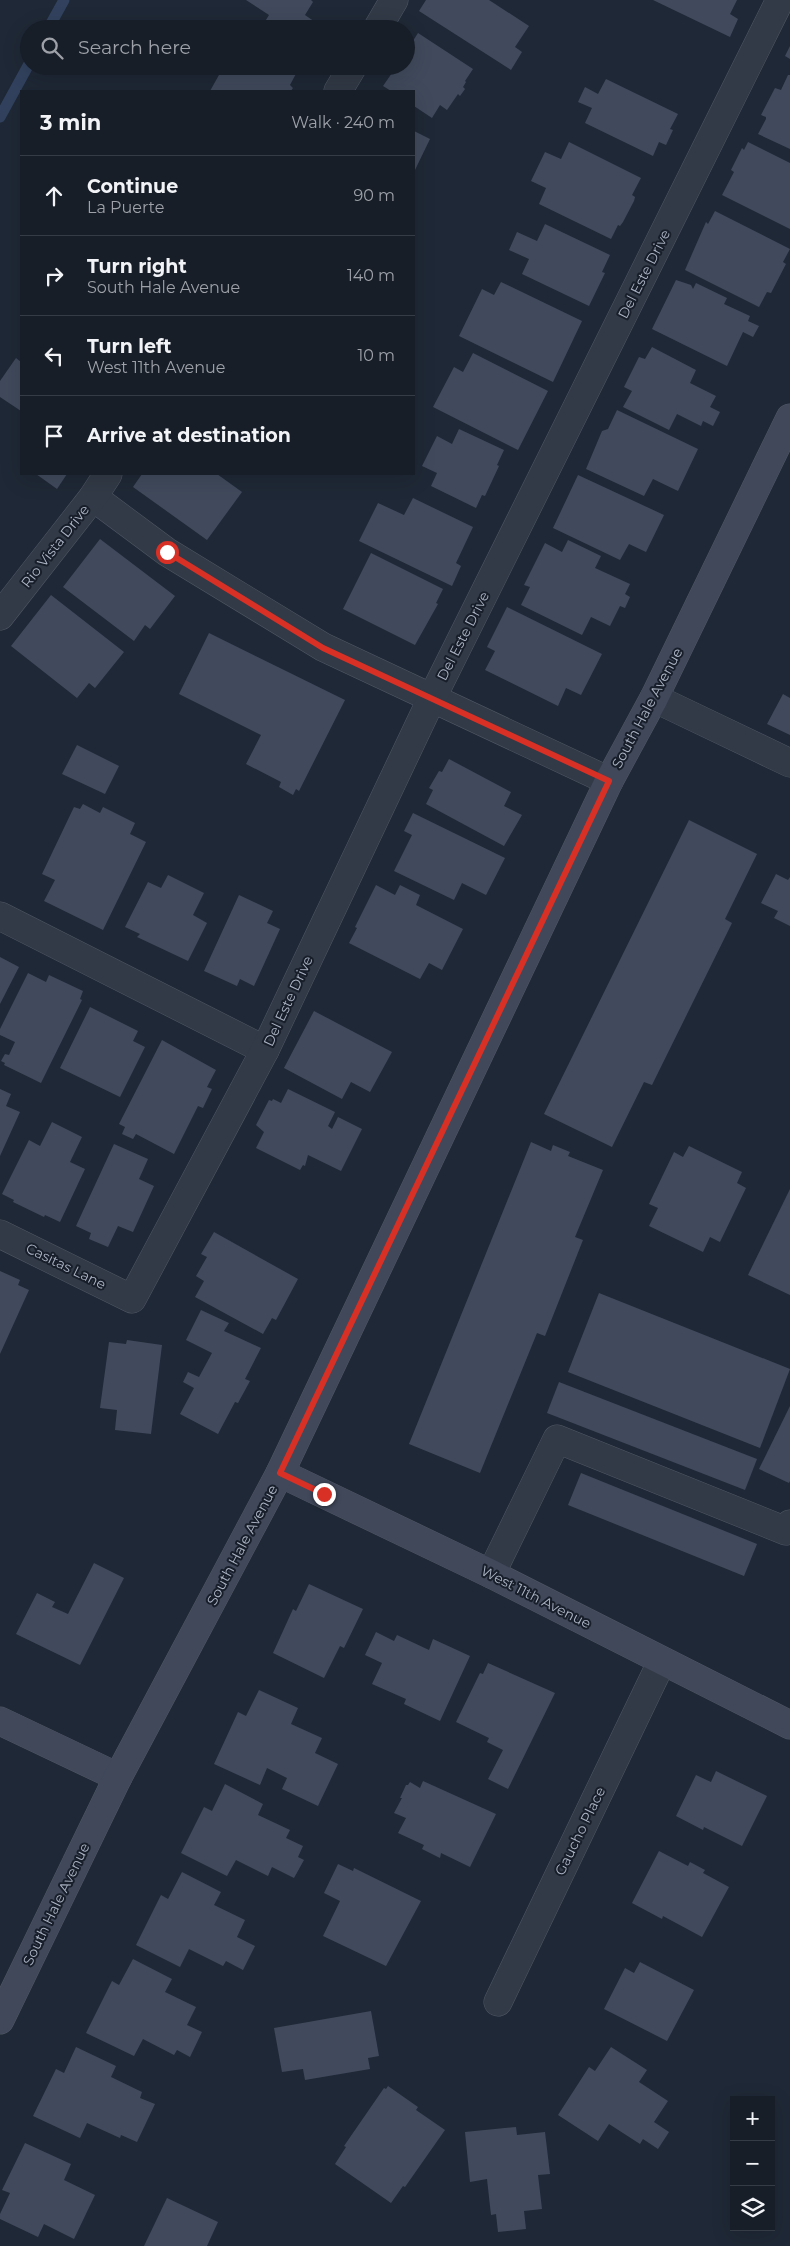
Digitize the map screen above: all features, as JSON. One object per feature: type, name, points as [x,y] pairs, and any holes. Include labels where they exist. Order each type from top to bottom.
[{"type":"street","points":[[382,20],[394,0]]},
{"type":"street","name":"Del Este Drive","points":[[132,1299],[265,1050],[432,698],[780,0]]},
{"type":"street","points":[[339,90],[348,75]]},
{"type":"street","name":"South Hale Avenue","points":[[0,2020],[118,1777],[280,1473],[609,781],[654,698],[790,418]]},
{"type":"street","name":"Rio Vista Drive","points":[[0,616],[93,497],[107,475]]},
{"type":"street","points":[[93,497],[167,552],[323,648],[609,781]]},
{"type":"street","points":[[654,698],[790,763]]},
{"type":"street","points":[[0,916],[265,1050]]},
{"type":"street","name":"Casitas Lane","points":[[0,1234],[132,1299]]},
{"type":"street","points":[[491,1574],[557,1439],[786,1531],[790,1524]]},
{"type":"street","name":"West 11th Avenue","points":[[280,1473],[491,1574],[790,1725]]},
{"type":"street","name":"Gaucho Place","points":[[498,2002],[662,1660]]},
{"type":"street","points":[[0,1722],[118,1777]]},
{"type":"building","points":[[246,0],[311,0],[313,2],[305,15],[312,20],[266,20],[269,15]]},
{"type":"building","points":[[426,0],[489,0],[529,26],[515,47],[522,52],[511,70],[419,11]]},
{"type":"building","points":[[653,0],[737,0],[730,14],[738,19],[730,37]]},
{"type":"building","points":[[418,33],[473,69],[465,81],[463,87],[465,89],[460,96],[458,94],[447,110],[440,105],[432,118],[415,107],[415,90],[389,90],[383,86],[391,75],[415,75],[415,38]]},
{"type":"building","points":[[790,46],[790,59],[785,56]]},
{"type":"building","points":[[219,75],[295,75],[290,85],[293,88],[292,90],[211,90]]},
{"type":"building","points":[[788,75],[790,75],[790,149],[758,134],[766,119],[766,117],[761,115],[775,88],[781,90]]},
{"type":"building","points":[[606,79],[678,114],[670,129],[673,130],[666,145],[659,142],[653,156],[585,123],[592,108],[578,102],[585,87],[598,94]]},
{"type":"building","points":[[415,132],[430,139],[415,170]]},
{"type":"building","points":[[569,142],[641,178],[632,195],[635,197],[634,201],[611,239],[539,204],[546,188],[531,181],[545,152],[561,159]]},
{"type":"building","points":[[748,142],[790,163],[790,229],[722,195],[734,172],[731,170],[742,148],[744,150]]},
{"type":"building","points":[[715,211],[790,249],[783,262],[786,264],[771,293],[767,292],[759,307],[685,270],[706,222],[708,224]]},
{"type":"building","points":[[545,224],[610,255],[602,272],[605,273],[589,306],[522,274],[529,259],[509,250],[517,232],[537,241]]},
{"type":"building","points":[[676,280],[691,285],[693,289],[696,283],[727,298],[724,304],[750,316],[748,321],[759,326],[753,337],[743,332],[727,366],[652,329]]},
{"type":"building","points":[[501,282],[582,321],[553,382],[459,336],[482,289],[494,295]]},
{"type":"building","points":[[652,347],[696,370],[690,383],[716,396],[710,407],[720,412],[713,426],[703,421],[701,426],[677,414],[669,430],[623,407],[632,391],[624,387],[639,357],[645,359]]},
{"type":"building","points":[[473,353],[548,391],[518,450],[433,407],[454,367],[463,372]]},
{"type":"building","points":[[16,358],[20,361],[20,410],[0,397],[0,381]]},
{"type":"building","points":[[617,410],[698,449],[678,491],[653,479],[644,496],[586,469],[602,431],[608,429]]},
{"type":"building","points":[[459,429],[504,450],[485,496],[482,495],[476,508],[431,486],[437,473],[422,466],[437,436],[452,444]]},
{"type":"building","points":[[37,475],[66,475],[57,489]]},
{"type":"building","points":[[141,475],[218,475],[242,492],[207,540],[133,487]]},
{"type":"building","points":[[578,475],[664,515],[646,552],[629,544],[620,560],[553,528]]},
{"type":"building","points":[[413,498],[473,527],[456,563],[461,566],[452,586],[359,541],[378,503],[404,515]]},
{"type":"building","points":[[100,539],[175,596],[150,629],[145,625],[134,641],[63,587]]},
{"type":"building","points":[[568,540],[601,556],[595,568],[630,584],[625,594],[630,597],[625,608],[620,606],[610,626],[591,617],[582,635],[521,605],[530,587],[524,585],[545,543],[562,552]]},
{"type":"building","points":[[371,553],[443,589],[436,603],[438,604],[415,645],[343,609]]},
{"type":"building","points":[[51,595],[124,652],[95,688],[89,683],[77,698],[11,646]]},
{"type":"building","points":[[507,607],[602,654],[581,695],[566,688],[558,706],[485,670],[495,651],[487,647]]},
{"type":"building","points":[[209,633],[345,700],[299,791],[296,789],[293,795],[279,787],[281,782],[246,764],[261,735],[179,694]]},
{"type":"building","points":[[783,694],[790,698],[790,735],[767,724]]},
{"type":"building","points":[[77,745],[119,766],[105,794],[62,774]]},
{"type":"building","points":[[449,759],[511,792],[504,806],[522,815],[504,846],[426,804],[433,790],[429,788],[439,771],[442,772]]},
{"type":"building","points":[[83,804],[100,813],[103,807],[135,823],[130,834],[146,842],[103,930],[44,901],[55,880],[42,874],[74,807],[80,809]]},
{"type":"building","points":[[413,813],[505,858],[486,895],[462,883],[454,900],[394,871],[412,835],[404,831]]},
{"type":"building","points":[[689,820],[757,854],[725,919],[732,923],[652,1085],[644,1082],[612,1147],[544,1114]]},
{"type":"building","points":[[776,874],[788,880],[790,877],[790,926],[774,918],[778,911],[761,903]]},
{"type":"building","points":[[168,875],[204,893],[193,915],[207,923],[188,961],[137,937],[140,934],[125,927],[148,882],[161,888]]},
{"type":"building","points":[[376,885],[395,895],[400,885],[420,895],[416,905],[463,929],[442,970],[429,963],[420,979],[349,943]]},
{"type":"building","points":[[239,895],[273,911],[267,923],[280,929],[254,986],[240,979],[237,986],[204,971]]},
{"type":"building","points":[[0,957],[19,967],[0,1004]]},
{"type":"building","points":[[28,973],[46,982],[49,975],[83,991],[80,999],[82,1000],[41,1083],[4,1065],[5,1063],[1,1061],[5,1054],[9,1055],[15,1042],[0,1035],[0,1029]]},
{"type":"building","points":[[90,1007],[138,1031],[133,1041],[145,1047],[120,1097],[60,1068]]},
{"type":"building","points":[[314,1011],[392,1052],[370,1092],[351,1082],[342,1099],[284,1068]]},
{"type":"building","points":[[162,1040],[216,1070],[207,1087],[212,1089],[203,1108],[198,1106],[174,1154],[136,1134],[133,1139],[122,1134],[125,1127],[119,1124]]},
{"type":"building","points":[[0,1089],[11,1094],[6,1106],[20,1112],[0,1156]]},
{"type":"building","points":[[288,1089],[335,1112],[328,1126],[332,1129],[338,1117],[362,1129],[341,1171],[308,1155],[305,1166],[303,1165],[300,1170],[256,1148],[264,1132],[256,1125],[269,1100],[272,1101],[273,1099],[281,1103]]},
{"type":"building","points":[[52,1122],[82,1137],[70,1162],[85,1169],[60,1222],[45,1215],[44,1217],[13,1202],[14,1200],[2,1194],[29,1140],[40,1146]]},
{"type":"building","points":[[531,1142],[551,1151],[553,1145],[570,1152],[568,1156],[603,1170],[575,1237],[583,1240],[545,1336],[537,1333],[480,1473],[409,1444]]},
{"type":"building","points":[[114,1144],[148,1159],[139,1179],[154,1186],[133,1232],[118,1226],[108,1247],[89,1239],[91,1233],[76,1226]]},
{"type":"building","points":[[689,1146],[742,1172],[737,1183],[746,1188],[720,1242],[710,1237],[703,1252],[649,1226],[658,1208],[649,1204],[674,1152],[683,1157]]},
{"type":"building","points":[[790,1189],[790,1295],[748,1275]]},
{"type":"building","points":[[214,1232],[298,1279],[276,1320],[272,1318],[263,1334],[195,1297],[204,1281],[196,1276],[207,1257],[201,1254]]},
{"type":"building","points":[[0,1271],[20,1280],[18,1285],[29,1290],[0,1354]]},
{"type":"building","points":[[599,1293],[790,1369],[760,1448],[568,1372]]},
{"type":"building","points":[[201,1310],[229,1323],[224,1331],[261,1348],[245,1379],[250,1381],[238,1403],[235,1402],[218,1434],[180,1414],[194,1388],[183,1382],[188,1372],[199,1377],[212,1353],[186,1340]]},
{"type":"building","points":[[127,1340],[162,1345],[151,1434],[115,1430],[117,1410],[100,1408],[109,1342],[126,1344]]},
{"type":"building","points":[[559,1382],[757,1459],[745,1490],[547,1413]]},
{"type":"building","points":[[790,1406],[790,1481],[789,1483],[759,1469]]},
{"type":"building","points":[[581,1473],[757,1544],[744,1576],[568,1505]]},
{"type":"building","points":[[94,1563],[124,1578],[80,1665],[16,1634],[37,1593],[55,1602],[52,1607],[68,1614]]},
{"type":"building","points":[[309,1584],[363,1609],[344,1648],[340,1646],[324,1678],[273,1653],[293,1609],[296,1611]]},
{"type":"building","points":[[376,1632],[394,1641],[397,1635],[429,1650],[433,1639],[470,1656],[440,1721],[404,1704],[406,1699],[372,1684],[382,1663],[365,1655]]},
{"type":"building","points":[[488,1663],[555,1693],[508,1789],[488,1779],[503,1750],[487,1742],[489,1738],[456,1722],[480,1673],[483,1674]]},
{"type":"building","points":[[259,1690],[298,1708],[291,1724],[322,1738],[315,1753],[338,1764],[318,1806],[282,1789],[287,1778],[267,1768],[260,1785],[214,1764],[238,1712],[246,1716]]},
{"type":"building","points":[[716,1771],[767,1796],[742,1846],[704,1827],[703,1830],[676,1816],[696,1775],[711,1782]]},
{"type":"building","points":[[423,1781],[496,1814],[470,1867],[441,1853],[440,1858],[422,1849],[424,1845],[398,1833],[406,1818],[394,1813],[406,1785],[410,1782],[420,1788]]},
{"type":"building","points":[[225,1784],[263,1804],[258,1815],[290,1830],[286,1838],[303,1846],[298,1857],[304,1860],[294,1878],[272,1867],[268,1876],[236,1860],[227,1876],[181,1853],[204,1807],[212,1811]]},
{"type":"building","points":[[659,1851],[688,1866],[690,1862],[705,1870],[703,1873],[729,1887],[702,1937],[663,1916],[662,1919],[632,1903]]},
{"type":"building","points":[[338,1864],[353,1871],[354,1868],[421,1901],[386,1966],[323,1936],[340,1901],[324,1893]]},
{"type":"building","points":[[182,1872],[221,1892],[214,1905],[245,1920],[237,1937],[255,1946],[243,1970],[226,1961],[223,1966],[189,1949],[180,1967],[136,1945],[161,1895],[168,1899]]},
{"type":"building","points":[[133,1959],[172,1979],[165,1992],[196,2007],[187,2025],[202,2032],[190,2057],[177,2050],[174,2055],[143,2039],[134,2056],[86,2033],[112,1981],[119,1985]]},
{"type":"building","points":[[640,1962],[694,1990],[667,2041],[604,2009],[625,1968],[634,1973]]},
{"type":"building","points":[[371,2011],[379,2056],[368,2058],[370,2069],[305,2080],[303,2069],[282,2072],[274,2028]]},
{"type":"building","points":[[76,2047],[116,2066],[111,2077],[142,2092],[140,2098],[155,2104],[137,2142],[121,2135],[120,2138],[87,2123],[80,2138],[33,2116],[56,2069],[64,2073]]},
{"type":"building","points":[[611,2047],[647,2070],[639,2082],[668,2101],[654,2122],[669,2132],[658,2149],[643,2139],[640,2144],[609,2124],[598,2141],[558,2115],[589,2067],[595,2071]]},
{"type":"building","points":[[388,2086],[418,2107],[416,2110],[445,2130],[405,2187],[403,2186],[391,2203],[335,2164],[346,2147],[344,2146],[384,2088],[386,2089]]},
{"type":"building","points":[[516,2127],[517,2135],[545,2132],[550,2174],[538,2175],[542,2209],[524,2211],[526,2229],[498,2232],[496,2214],[491,2215],[487,2179],[470,2182],[465,2132]]},
{"type":"building","points":[[25,2143],[71,2164],[64,2180],[95,2195],[74,2239],[44,2224],[38,2237],[0,2219],[0,2214],[10,2193],[2,2190]]},
{"type":"building","points":[[167,2198],[218,2222],[207,2246],[144,2246]]},
{"type":"waterway","points":[[53,20],[64,0]]},
{"type":"waterway","points":[[0,117],[23,75]]},
{"type":"route","points":[[167,552],[323,648],[609,781],[280,1473],[324,1494]]}]
